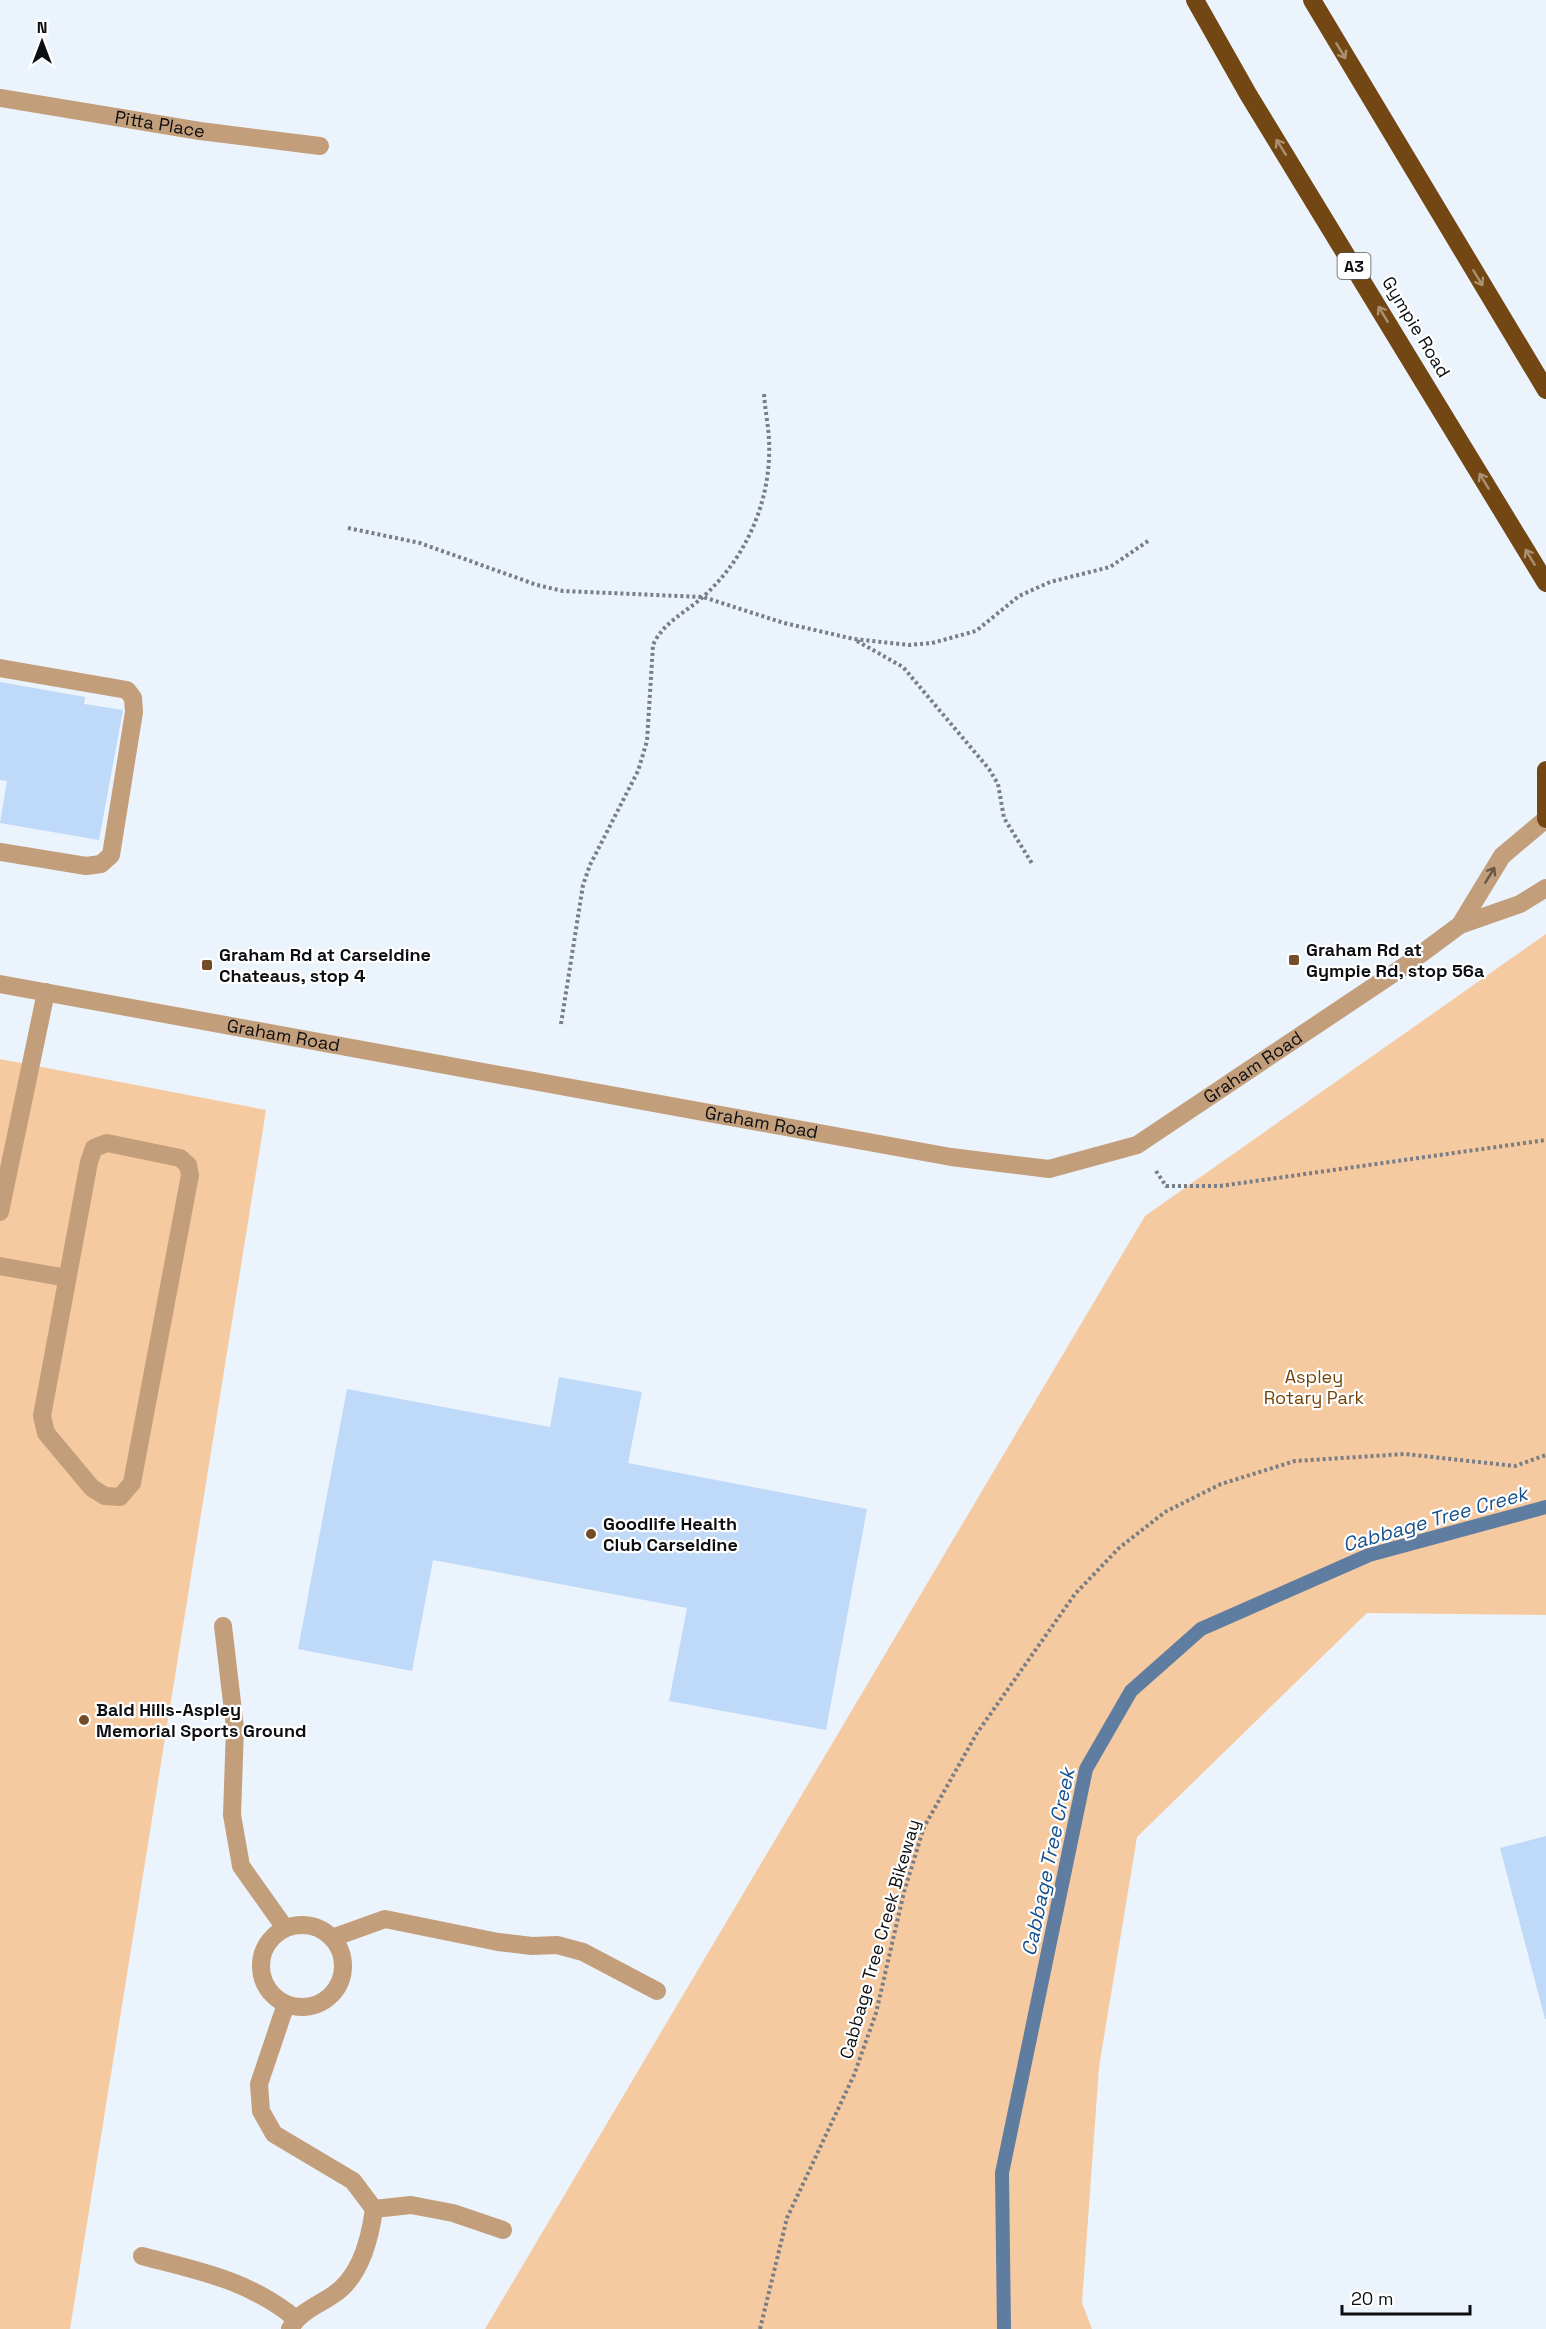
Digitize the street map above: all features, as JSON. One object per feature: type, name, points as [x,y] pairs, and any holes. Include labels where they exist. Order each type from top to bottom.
[{"type":"highway","name":"Gympie Road","points":[[1195,0],[1248,94],[1546,583]]},
{"type":"highway","points":[[1312,0],[1546,390]]},
{"type":"highway","points":[[1546,770],[1546,819]]},
{"type":"street","name":"Pitta Place","points":[[0,98],[200,131],[320,146]]},
{"type":"street","points":[[0,668],[127,690],[133,698],[134,712],[111,855],[101,864],[86,866],[0,852]]},
{"type":"street","name":"Graham Road","points":[[1460,925],[1502,856],[1546,819]]},
{"type":"street","name":"Graham Road","points":[[0,984],[951,1157],[1049,1169],[1137,1145],[1406,965],[1460,925],[1520,904],[1546,888]]},
{"type":"street","points":[[0,1212],[46,992]]},
{"type":"street","points":[[107,1143],[180,1158],[188,1164],[190,1175],[132,1483],[120,1497],[105,1496],[92,1488],[46,1433],[43,1425],[43,1409],[67,1278],[89,1162],[94,1148],[107,1143]]},
{"type":"street","points":[[0,1266],[67,1278]]},
{"type":"street","points":[[223,1626],[234,1728],[232,1815],[242,1866],[285,1928]]},
{"type":"street","points":[[332,1938],[385,1919],[498,1942],[532,1946],[557,1945],[584,1952],[657,1991]]},
{"type":"street","points":[[297,1924],[310,1925],[332,1938],[339,1949],[343,1962],[342,1977],[336,1989],[314,2005],[300,2007],[286,2004],[266,1986],[260,1960],[265,1946],[285,1928],[297,1924]]},
{"type":"street","points":[[142,2256],[221,2277],[272,2299],[293,2324],[337,2293],[361,2263],[371,2232],[374,2209],[353,2181],[274,2134],[261,2111],[259,2084],[286,2004]]},
{"type":"street","points":[[374,2209],[411,2205],[453,2212],[503,2230]]},
{"type":"path","points":[[561,1024],[584,885],[590,865],[638,771],[646,741],[653,645],[658,632],[722,579],[751,532],[761,505],[769,460],[764,394]]},
{"type":"path","points":[[348,528],[420,543],[537,585],[563,591],[703,597],[784,622],[854,639],[909,645],[932,643],[976,631],[1019,596],[1050,582],[1110,567],[1148,541]]},
{"type":"path","points":[[854,639],[903,667],[988,770],[998,784],[1004,818],[1033,865]]},
{"type":"path","points":[[1137,1145],[1167,1186],[1220,1186],[1546,1140]]},
{"type":"path","name":"Cabbage Tree Creek Bikeway","points":[[760,2329],[787,2218],[854,2075],[876,2013],[904,1892],[924,1827],[976,1733],[1075,1594],[1119,1548],[1165,1512],[1221,1484],[1294,1461],[1405,1454],[1515,1466],[1546,1455]]},
{"type":"green space","name":"Aspley Rotary Park","points":[[1546,934],[1546,1615],[1367,1613],[1137,1837],[1099,2067],[1082,2303],[1092,2329],[485,2329],[1145,1216]]},
{"type":"green space","name":"Bald Hills-Aspley Memorial Sports Ground","points":[[0,1059],[266,1110],[70,2329],[0,2329]]},
{"type":"building","points":[[0,682],[85,697],[84,704],[123,710],[99,840],[0,823],[7,781],[0,780]]},
{"type":"building","name":"Goodlife Health Club Carseldine","points":[[559,1377],[642,1392],[628,1463],[867,1509],[826,1730],[669,1701],[687,1608],[433,1560],[412,1671],[298,1649],[347,1389],[550,1427]]},
{"type":"building","points":[[1546,1836],[1546,2019],[1545,2019],[1500,1848]]},
{"type":"waterway","name":"Cabbage Tree Creek","points":[[1004,2329],[1002,2173],[1086,1769],[1131,1691],[1201,1629],[1369,1555],[1546,1507]]},
{"type":"place","name":"Graham Rd at Gympie Rd, stop 56a","points":[[1294,960]]},
{"type":"place","name":"Graham Rd at Carseldine Chateaus, stop 4","points":[[207,965]]},
{"type":"place","name":"Goodlife Health Club Carseldine","points":[[591,1534]]},
{"type":"place","name":"Bald Hills-Aspley Memorial Sports Ground","points":[[84,1720]]}]
